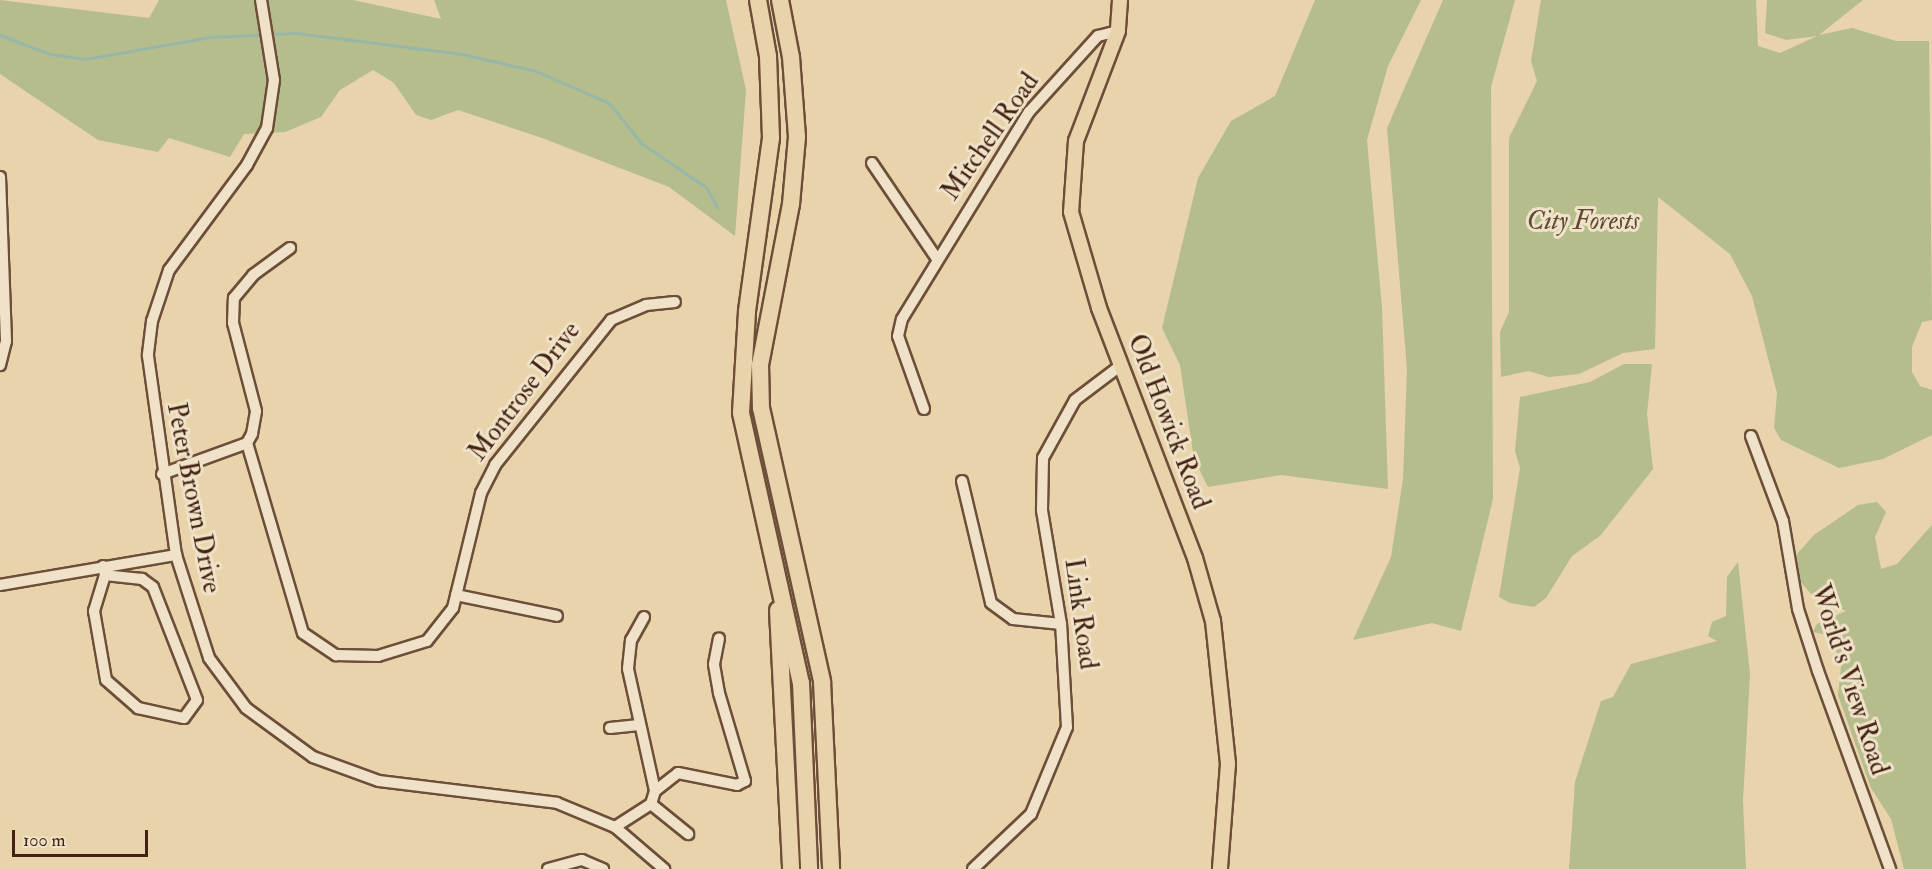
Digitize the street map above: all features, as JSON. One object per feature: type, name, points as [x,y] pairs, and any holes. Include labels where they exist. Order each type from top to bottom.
[{"type":"highway","points":[[758,0],[768,56],[771,138],[747,312],[741,413],[801,683],[808,869]]},
{"type":"highway","points":[[780,0],[791,57],[797,137],[791,204],[760,365],[761,408],[822,682],[831,869]]},
{"type":"highway","points":[[768,538],[777,595],[791,869]]},
{"type":"main road","name":"Old Howick Road","points":[[1120,0],[1119,31],[1076,141],[1071,185],[1074,230],[1120,366],[1213,621],[1228,764],[1220,869]]},
{"type":"street","name":"Peter Brown Drive","points":[[261,0],[269,26],[271,44],[273,105],[267,128],[247,165],[169,270],[152,321],[151,401],[162,474],[176,555],[209,658],[246,708],[288,744],[379,781],[533,797],[615,827],[664,869]]},
{"type":"street","name":"Mitchell Road","points":[[924,409],[898,328],[937,259],[1040,97],[1098,36],[1119,31]]},
{"type":"street","name":"Mitchell Road","points":[[872,163],[937,259]]},
{"type":"street","points":[[0,177],[6,341],[0,365]]},
{"type":"street","points":[[162,474],[247,443],[256,411],[233,323],[234,298],[253,275],[290,248]]},
{"type":"street","name":"Montrose Drive","points":[[247,443],[303,633],[314,645],[336,655],[378,656],[427,641],[449,618],[481,493],[524,426],[611,320],[646,305],[675,302]]},
{"type":"street","name":"Link Road","points":[[974,869],[1031,814],[1052,773],[1067,727],[1061,624],[1042,510],[1043,458],[1075,400],[1120,366]]},
{"type":"street","name":"World's View Road","points":[[1751,436],[1783,521],[1798,609],[1818,671],[1890,869]]},
{"type":"street","points":[[962,481],[991,603],[1013,619],[1061,624]]},
{"type":"street","points":[[0,585],[104,571],[176,555]]},
{"type":"street","points":[[104,571],[134,577],[153,587],[197,700],[184,718],[148,712],[111,688],[94,632],[97,594],[104,571]]},
{"type":"street","points":[[456,595],[557,616]]},
{"type":"street","points":[[615,827],[651,804],[655,791],[639,725],[628,659],[644,616]]},
{"type":"street","points":[[655,791],[678,773],[737,785],[745,781],[714,664],[719,638]]},
{"type":"street","points":[[610,728],[639,725]]},
{"type":"street","points":[[651,804],[688,834]]},
{"type":"street","points":[[555,867],[582,860],[600,868]]},
{"type":"green space","points":[[0,0],[149,18],[159,0],[353,0],[441,19],[434,0],[726,0],[746,90],[735,236],[669,187],[542,138],[458,110],[431,120],[416,115],[394,83],[373,70],[340,90],[321,117],[285,132],[244,134],[230,157],[169,138],[158,152],[98,140],[0,74]]},
{"type":"green space","points":[[1315,0],[1421,0],[1388,66],[1367,140],[1382,308],[1388,489],[1281,475],[1208,487],[1194,459],[1180,365],[1162,328],[1198,178],[1231,121],[1275,96]]},
{"type":"green space","points":[[1443,0],[1515,0],[1491,87],[1493,499],[1461,631],[1432,623],[1353,640],[1391,557],[1403,479],[1407,369],[1387,128]]},
{"type":"green space","name":"City Forests","points":[[1541,0],[1756,0],[1758,46],[1780,53],[1817,36],[1786,40],[1765,33],[1767,0],[1863,0],[1819,35],[1852,28],[1896,41],[1929,41],[1932,320],[1922,322],[1912,347],[1912,372],[1920,386],[1932,390],[1932,435],[1883,459],[1839,468],[1781,440],[1774,428],[1777,393],[1752,296],[1730,254],[1658,197],[1655,349],[1623,353],[1579,374],[1549,377],[1528,371],[1501,377],[1500,332],[1509,312],[1509,138],[1537,81],[1531,61]]},
{"type":"green space","points":[[1624,364],[1652,364],[1647,414],[1653,469],[1600,536],[1572,556],[1546,598],[1534,607],[1510,603],[1499,597],[1520,468],[1515,451],[1520,397],[1590,382]]},
{"type":"green space","points":[[1877,502],[1886,512],[1875,537],[1881,569],[1897,564],[1932,525],[1932,869],[1904,869],[1891,819],[1871,788],[1838,695],[1841,666],[1836,651],[1828,635],[1813,632],[1817,624],[1846,611],[1813,596],[1798,579],[1797,554],[1814,535],[1858,505]]},
{"type":"green space","points":[[1738,562],[1750,674],[1743,801],[1746,869],[1569,869],[1575,782],[1601,701],[1613,697],[1631,664],[1717,641],[1708,636],[1712,622],[1726,616],[1727,577]]},
{"type":"waterway","points":[[0,35],[50,54],[85,59],[210,37],[297,33],[462,54],[536,71],[609,103],[641,143],[707,188],[717,208]]}]
